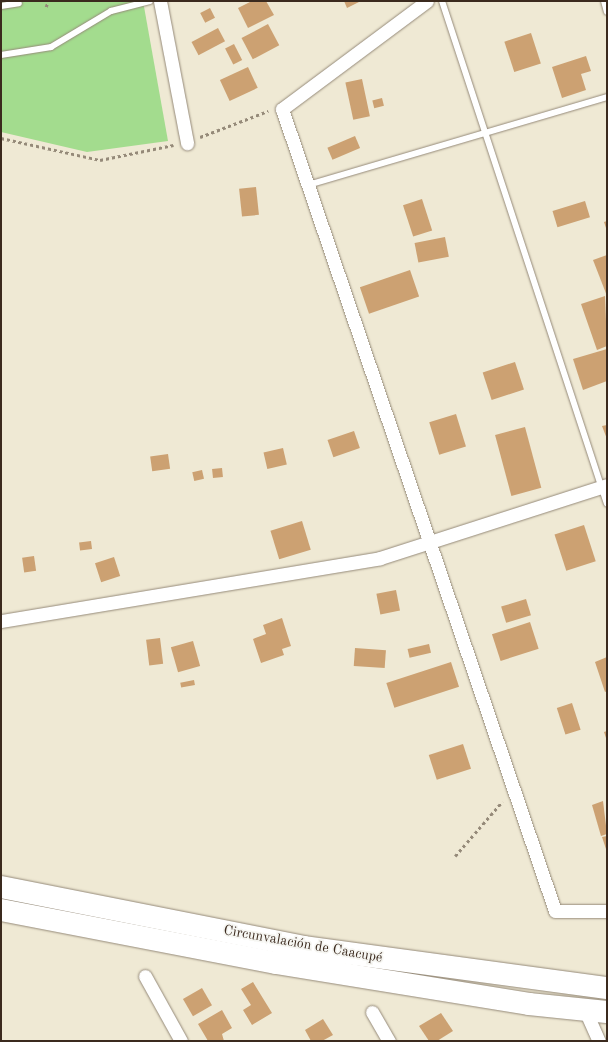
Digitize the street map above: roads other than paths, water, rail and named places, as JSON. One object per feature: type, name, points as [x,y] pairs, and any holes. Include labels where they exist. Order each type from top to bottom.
[{"type":"highway","name":"Circunvalación de Caacupé","points":[[1,887],[303,947],[607,988]]},
{"type":"highway","name":"Circunvalación de Caacupé","points":[[1,910],[276,964],[607,1012]]},
{"type":"street","points":[[160,1],[187,142]]},
{"type":"street","points":[[427,1],[282,109],[555,911],[607,911]]},
{"type":"street","points":[[1,620],[380,558],[604,486]]},
{"type":"street","points":[[145,976],[181,1041]]},
{"type":"street","points":[[585,1010],[599,1041]]},
{"type":"street","points":[[372,1012],[389,1041]]},
{"type":"lane","points":[[1,55],[51,47],[111,11],[150,1]]},
{"type":"lane","points":[[442,1],[604,486],[607,504]]},
{"type":"lane","points":[[604,1],[607,12]]},
{"type":"lane","points":[[1,6],[19,3]]},
{"type":"lane","points":[[308,185],[607,97]]}]
